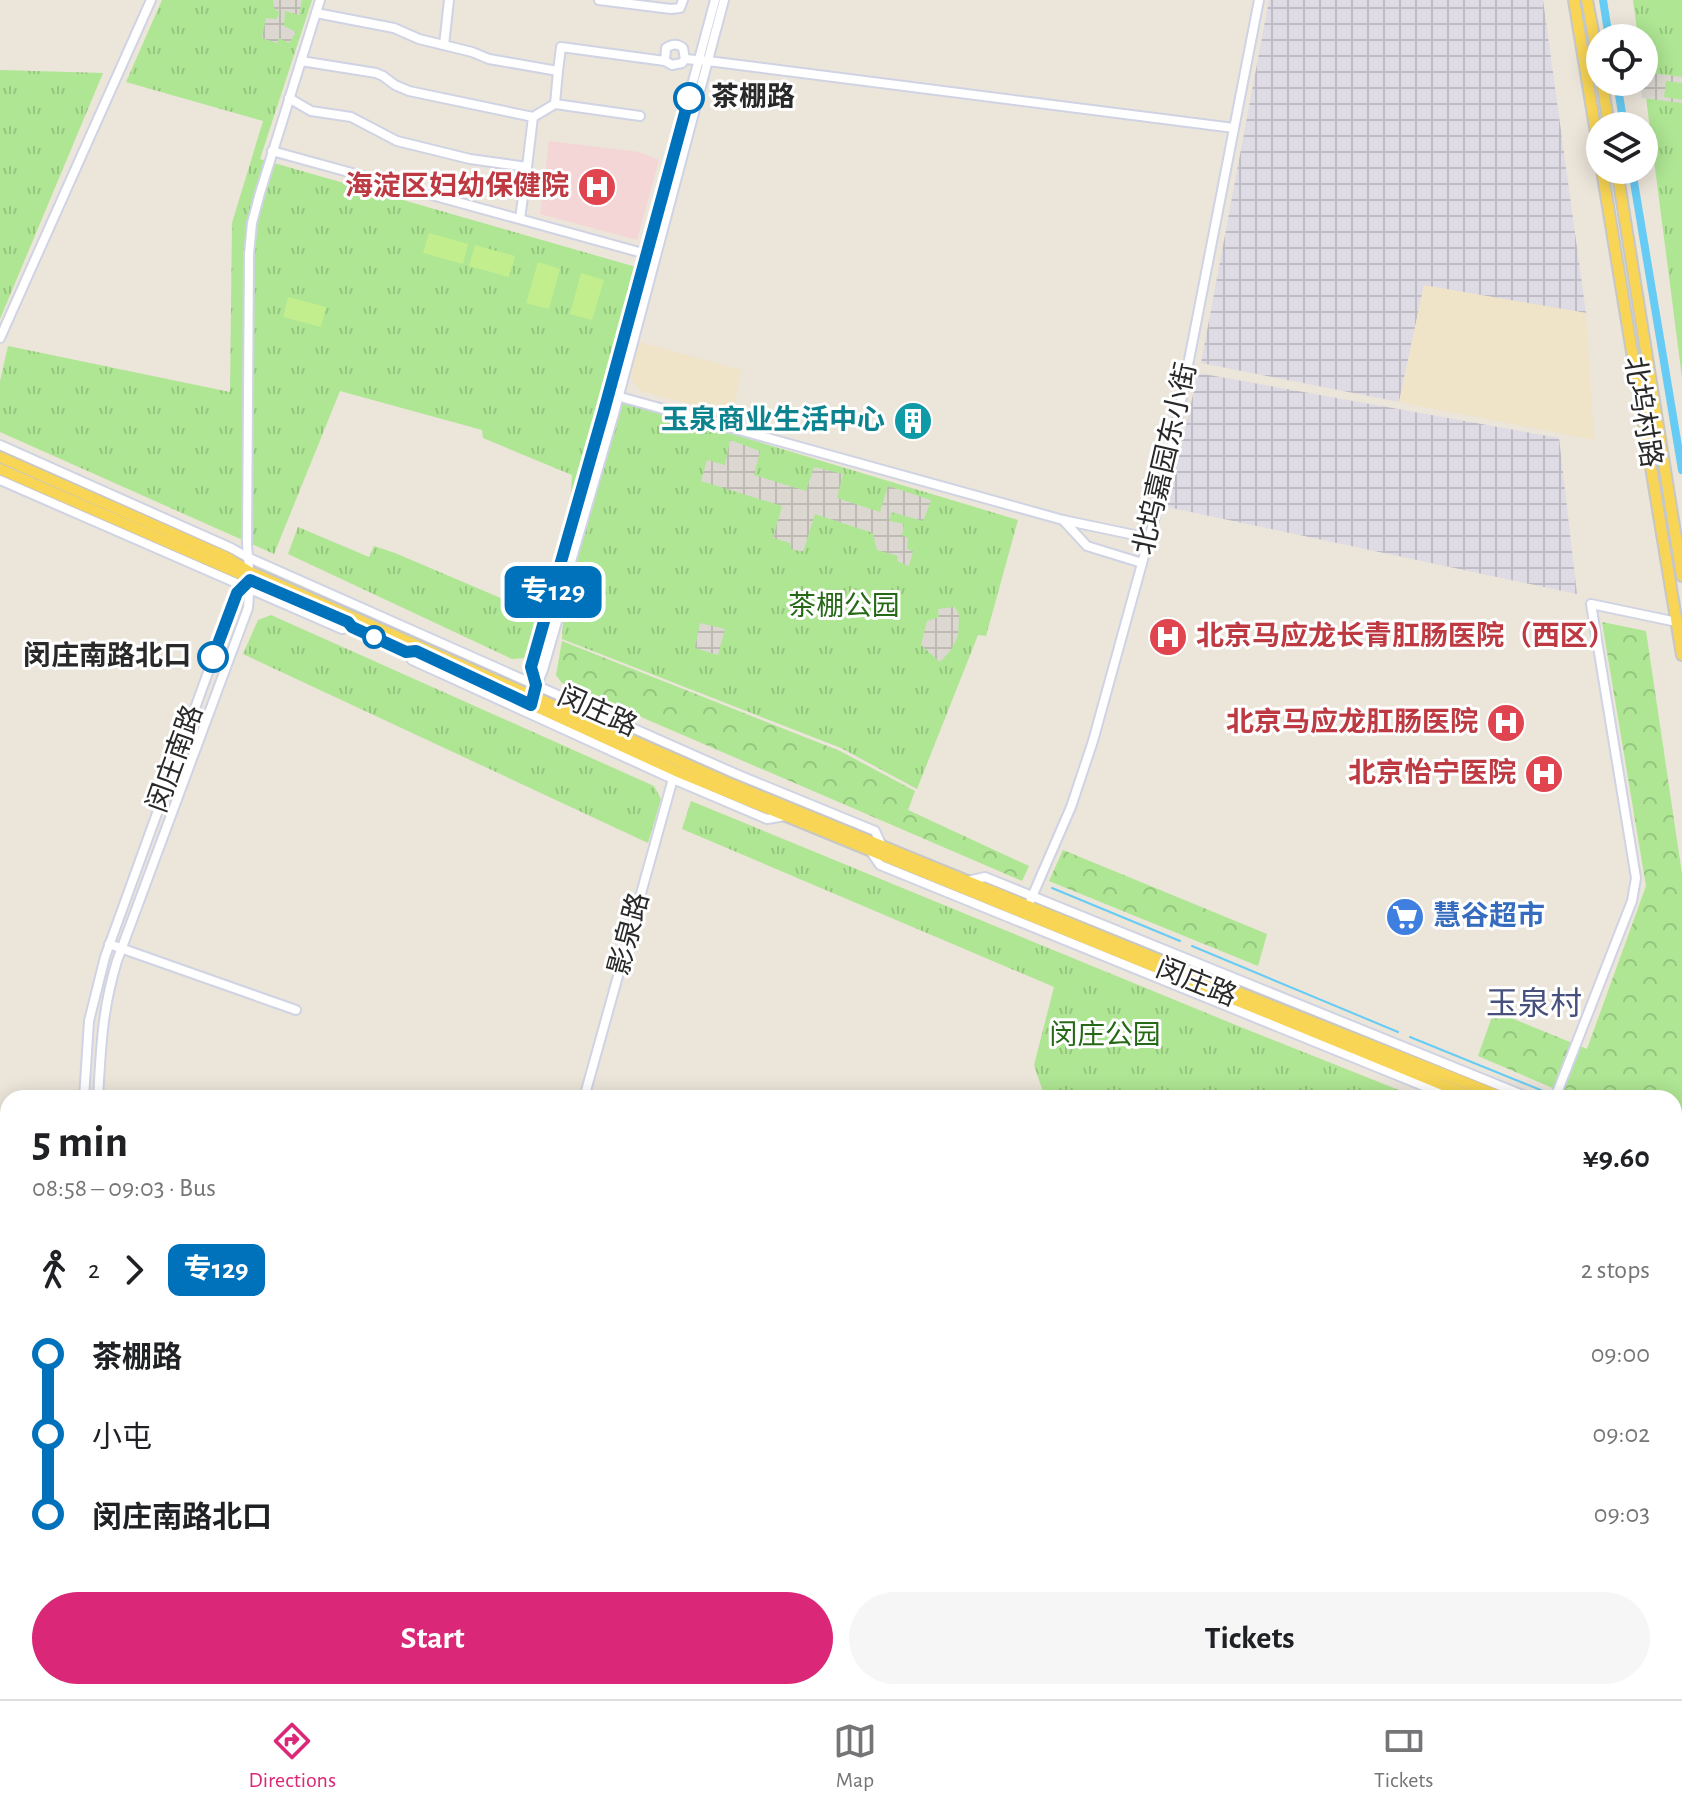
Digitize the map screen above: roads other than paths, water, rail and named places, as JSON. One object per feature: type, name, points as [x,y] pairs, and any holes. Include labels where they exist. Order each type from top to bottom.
[{"type":"main road","points":[[1574,0],[1593,112]]},
{"type":"main road","points":[[1587,0],[1592,24]]},
{"type":"main road","name":"北坞村路","points":[[1604,184],[1682,655]]},
{"type":"main road","name":"北坞村路","points":[[1619,184],[1682,576]]},
{"type":"main road","name":"闵庄路","points":[[0,457],[226,557],[248,582],[533,695],[731,784],[967,881],[1030,901],[1457,1090]]},
{"type":"main road","name":"闵庄路","points":[[0,469],[248,582],[348,622],[347,628],[409,656],[416,651],[533,695],[674,775],[1483,1090]]},
{"type":"street","points":[[0,338],[151,0]]},
{"type":"street","points":[[248,582],[249,254],[252,223],[320,0]]},
{"type":"street","points":[[444,45],[449,0]]},
{"type":"street","points":[[599,0],[671,9],[680,8],[683,0]]},
{"type":"street","points":[[704,60],[715,0]]},
{"type":"street","points":[[533,695],[531,667],[613,395],[704,60],[724,0]]},
{"type":"street","name":"北坞嘉园东小街","points":[[1030,901],[1071,807],[1093,741],[1149,538],[1175,432],[1259,0]]},
{"type":"street","points":[[316,13],[394,28],[419,39],[489,59],[558,71]]},
{"type":"street","points":[[665,61],[666,48],[671,44],[683,48],[685,59]]},
{"type":"street","points":[[555,104],[561,47],[665,61],[677,66],[685,59]]},
{"type":"street","points":[[685,59],[1234,128]]},
{"type":"street","points":[[301,61],[376,73],[409,91],[533,117],[555,104],[640,116]]},
{"type":"street","points":[[289,98],[311,111],[351,117],[397,141],[470,159],[527,167]]},
{"type":"street","points":[[520,219],[533,117]]},
{"type":"street","points":[[272,151],[650,255]]},
{"type":"street","points":[[613,395],[1063,520],[1149,538]]},
{"type":"street","name":"闵庄路","points":[[0,445],[231,548],[533,695]]},
{"type":"street","name":"闵庄路","points":[[0,480],[248,582]]},
{"type":"street","points":[[1063,520],[1087,546],[1142,563]]},
{"type":"street","name":"闵庄南路","points":[[85,1090],[89,1021],[99,975],[232,606],[237,593],[248,582]]},
{"type":"street","name":"闵庄南路","points":[[99,1090],[104,1011],[110,985],[248,608],[248,582]]},
{"type":"street","points":[[1558,1090],[1632,901],[1636,878],[1591,604],[1677,622]]},
{"type":"street","name":"闵庄路","points":[[409,656],[674,775]]},
{"type":"street","name":"影泉路","points":[[586,1090],[674,775]]},
{"type":"street","points":[[109,944],[296,1010]]},
{"type":"street","name":"闵庄路","points":[[1256,1003],[1436,1090]]},
{"type":"street","name":"闵庄路","points":[[1256,1003],[1507,1090]]},
{"type":"waterway","points":[[1603,0],[1607,24]]},
{"type":"waterway","points":[[1619,96],[1622,112]]},
{"type":"waterway","points":[[1634,184],[1682,470]]},
{"type":"waterway","points":[[1052,888],[1180,941]]},
{"type":"waterway","points":[[1192,946],[1398,1032]]},
{"type":"waterway","points":[[1410,1037],[1541,1090]]},
{"type":"place","name":"茶棚路","points":[[689,98]]},
{"type":"place","name":"海淀区妇幼保健院","points":[[597,187]]},
{"type":"place","name":"玉泉商业生活中心","points":[[913,421]]},
{"type":"place","name":"北京马应龙长青肛肠医院（西区）","points":[[1168,637]]},
{"type":"place","name":"闵庄南路北口","points":[[213,657]]},
{"type":"place","name":"北京马应龙肛肠医院","points":[[1506,723]]},
{"type":"place","name":"北京怡宁医院","points":[[1544,774]]},
{"type":"place","name":"慧谷超市","points":[[1405,917]]},
{"type":"district","name":"玉泉村","points":[[1534,1004]]},
{"type":"park label","name":"茶棚公园","points":[[844,607]]},
{"type":"park label","name":"闵庄公园","points":[[1105,1036]]}]
